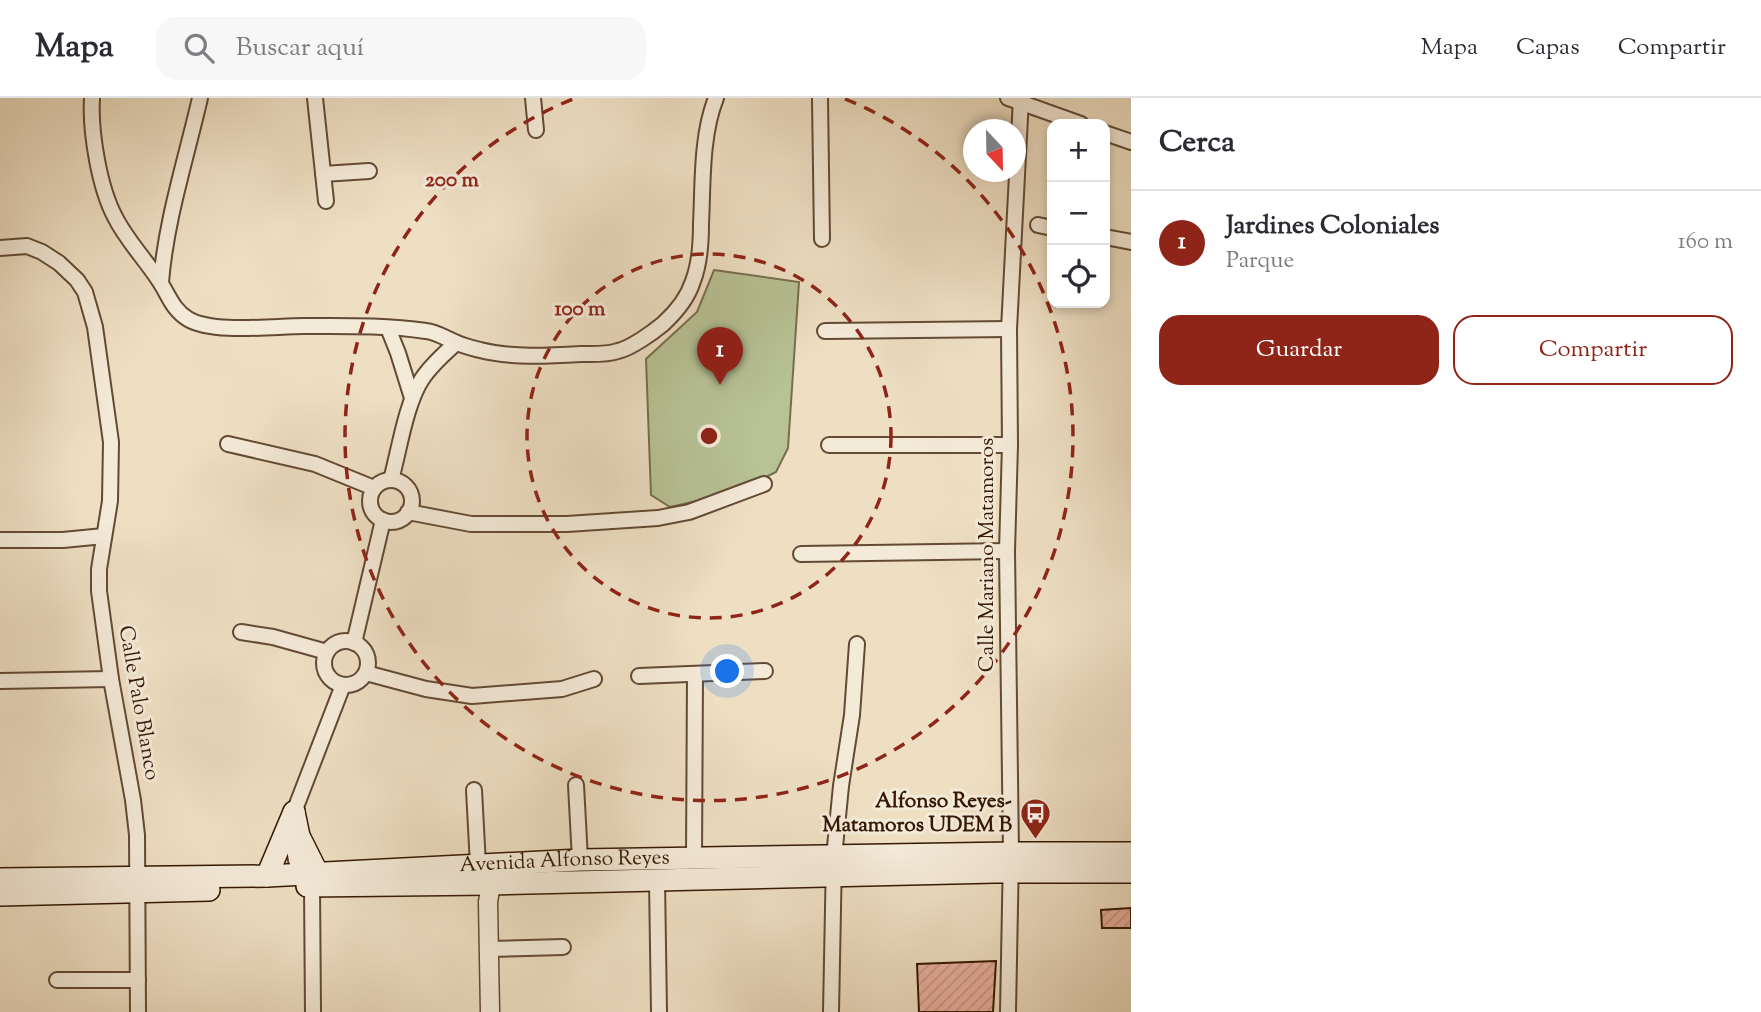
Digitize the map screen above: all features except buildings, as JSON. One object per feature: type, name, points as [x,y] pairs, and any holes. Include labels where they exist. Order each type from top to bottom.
[{"type":"main road","points":[[267,876],[294,813]]},
{"type":"main road","points":[[294,813],[310,877]]},
{"type":"main road","name":"Avenida Alfonso Reyes","points":[[0,895],[267,876],[491,884],[657,880],[834,867],[1011,862],[1131,853]]},
{"type":"main road","name":"Avenida Alfonso Reyes","points":[[0,879],[138,885],[580,860],[694,859],[834,867]]},
{"type":"main road","points":[[491,884],[504,878],[555,870],[580,860]]},
{"type":"main road","name":"Avenida Alfonso Reyes","points":[[1011,862],[1131,872]]},
{"type":"street","points":[[92,98],[93,136],[103,183],[115,217],[161,282],[171,303],[192,321],[205,326],[228,327],[300,326],[428,331],[456,343],[503,355],[564,355],[618,351],[647,336],[663,324],[679,306],[693,284],[698,265],[705,145],[710,111],[716,98]]},
{"type":"street","points":[[161,282],[162,261],[200,98]]},
{"type":"street","points":[[315,98],[326,201]]},
{"type":"street","points":[[533,98],[536,130]]},
{"type":"street","points":[[820,98],[822,239]]},
{"type":"street","points":[[1016,100],[1067,119]]},
{"type":"street","name":"Calle Mariano Matamoros","points":[[1008,1012],[1011,862],[1007,551],[1009,329],[1016,100]]},
{"type":"street","points":[[1110,135],[1131,142]]},
{"type":"street","points":[[323,174],[369,171]]},
{"type":"street","points":[[1110,238],[1131,242]]},
{"type":"street","name":"Calle Palo Blanco","points":[[0,248],[27,246],[59,263],[85,292],[94,327],[111,442],[110,501],[99,569],[99,592],[137,835],[138,1012]]},
{"type":"street","points":[[388,328],[412,398]]},
{"type":"street","points":[[825,331],[1009,329]]},
{"type":"street","points":[[391,480],[412,398],[428,371],[456,343]]},
{"type":"street","points":[[228,444],[315,464],[374,488]]},
{"type":"street","points":[[829,445],[1010,445]]},
{"type":"street","points":[[391,480],[400,482],[411,495],[408,512],[397,521],[377,517],[370,506],[374,488],[391,480]]},
{"type":"street","points":[[408,512],[471,524],[567,524],[658,519],[690,512],[764,484]]},
{"type":"street","points":[[354,643],[383,520]]},
{"type":"street","points":[[0,540],[62,540],[104,536]]},
{"type":"street","points":[[801,554],[1007,551]]},
{"type":"street","points":[[241,632],[272,637],[327,653]]},
{"type":"street","points":[[354,643],[362,647],[367,655],[366,673],[356,683],[343,685],[329,677],[324,662],[327,653],[335,644],[354,643]]},
{"type":"street","points":[[831,1012],[834,867],[841,786],[852,715],[857,644]]},
{"type":"street","points":[[639,676],[765,671]]},
{"type":"street","points":[[366,673],[426,689],[472,696],[562,688],[594,679]]},
{"type":"street","points":[[694,859],[695,675]]},
{"type":"street","points":[[0,681],[111,678]]},
{"type":"street","points":[[294,813],[343,685]]},
{"type":"street","points":[[576,785],[580,860]]},
{"type":"street","points":[[474,790],[478,865]]},
{"type":"street","points":[[310,877],[313,1012]]},
{"type":"street","points":[[657,880],[659,1012]]},
{"type":"street","points":[[490,1012],[488,902],[491,884]]},
{"type":"street","points":[[489,948],[563,947]]},
{"type":"street","points":[[57,980],[138,980]]},
{"type":"green space","points":[[714,270],[799,282],[788,448],[776,472],[762,479],[724,495],[670,507],[651,495],[646,359],[697,312]]},
{"type":"place","name":"Jardines Coloniales","points":[[720,385]]},
{"type":"place","name":"Alfonso Reyes- Matamoros UDEM B","points":[[1035,841]]}]
